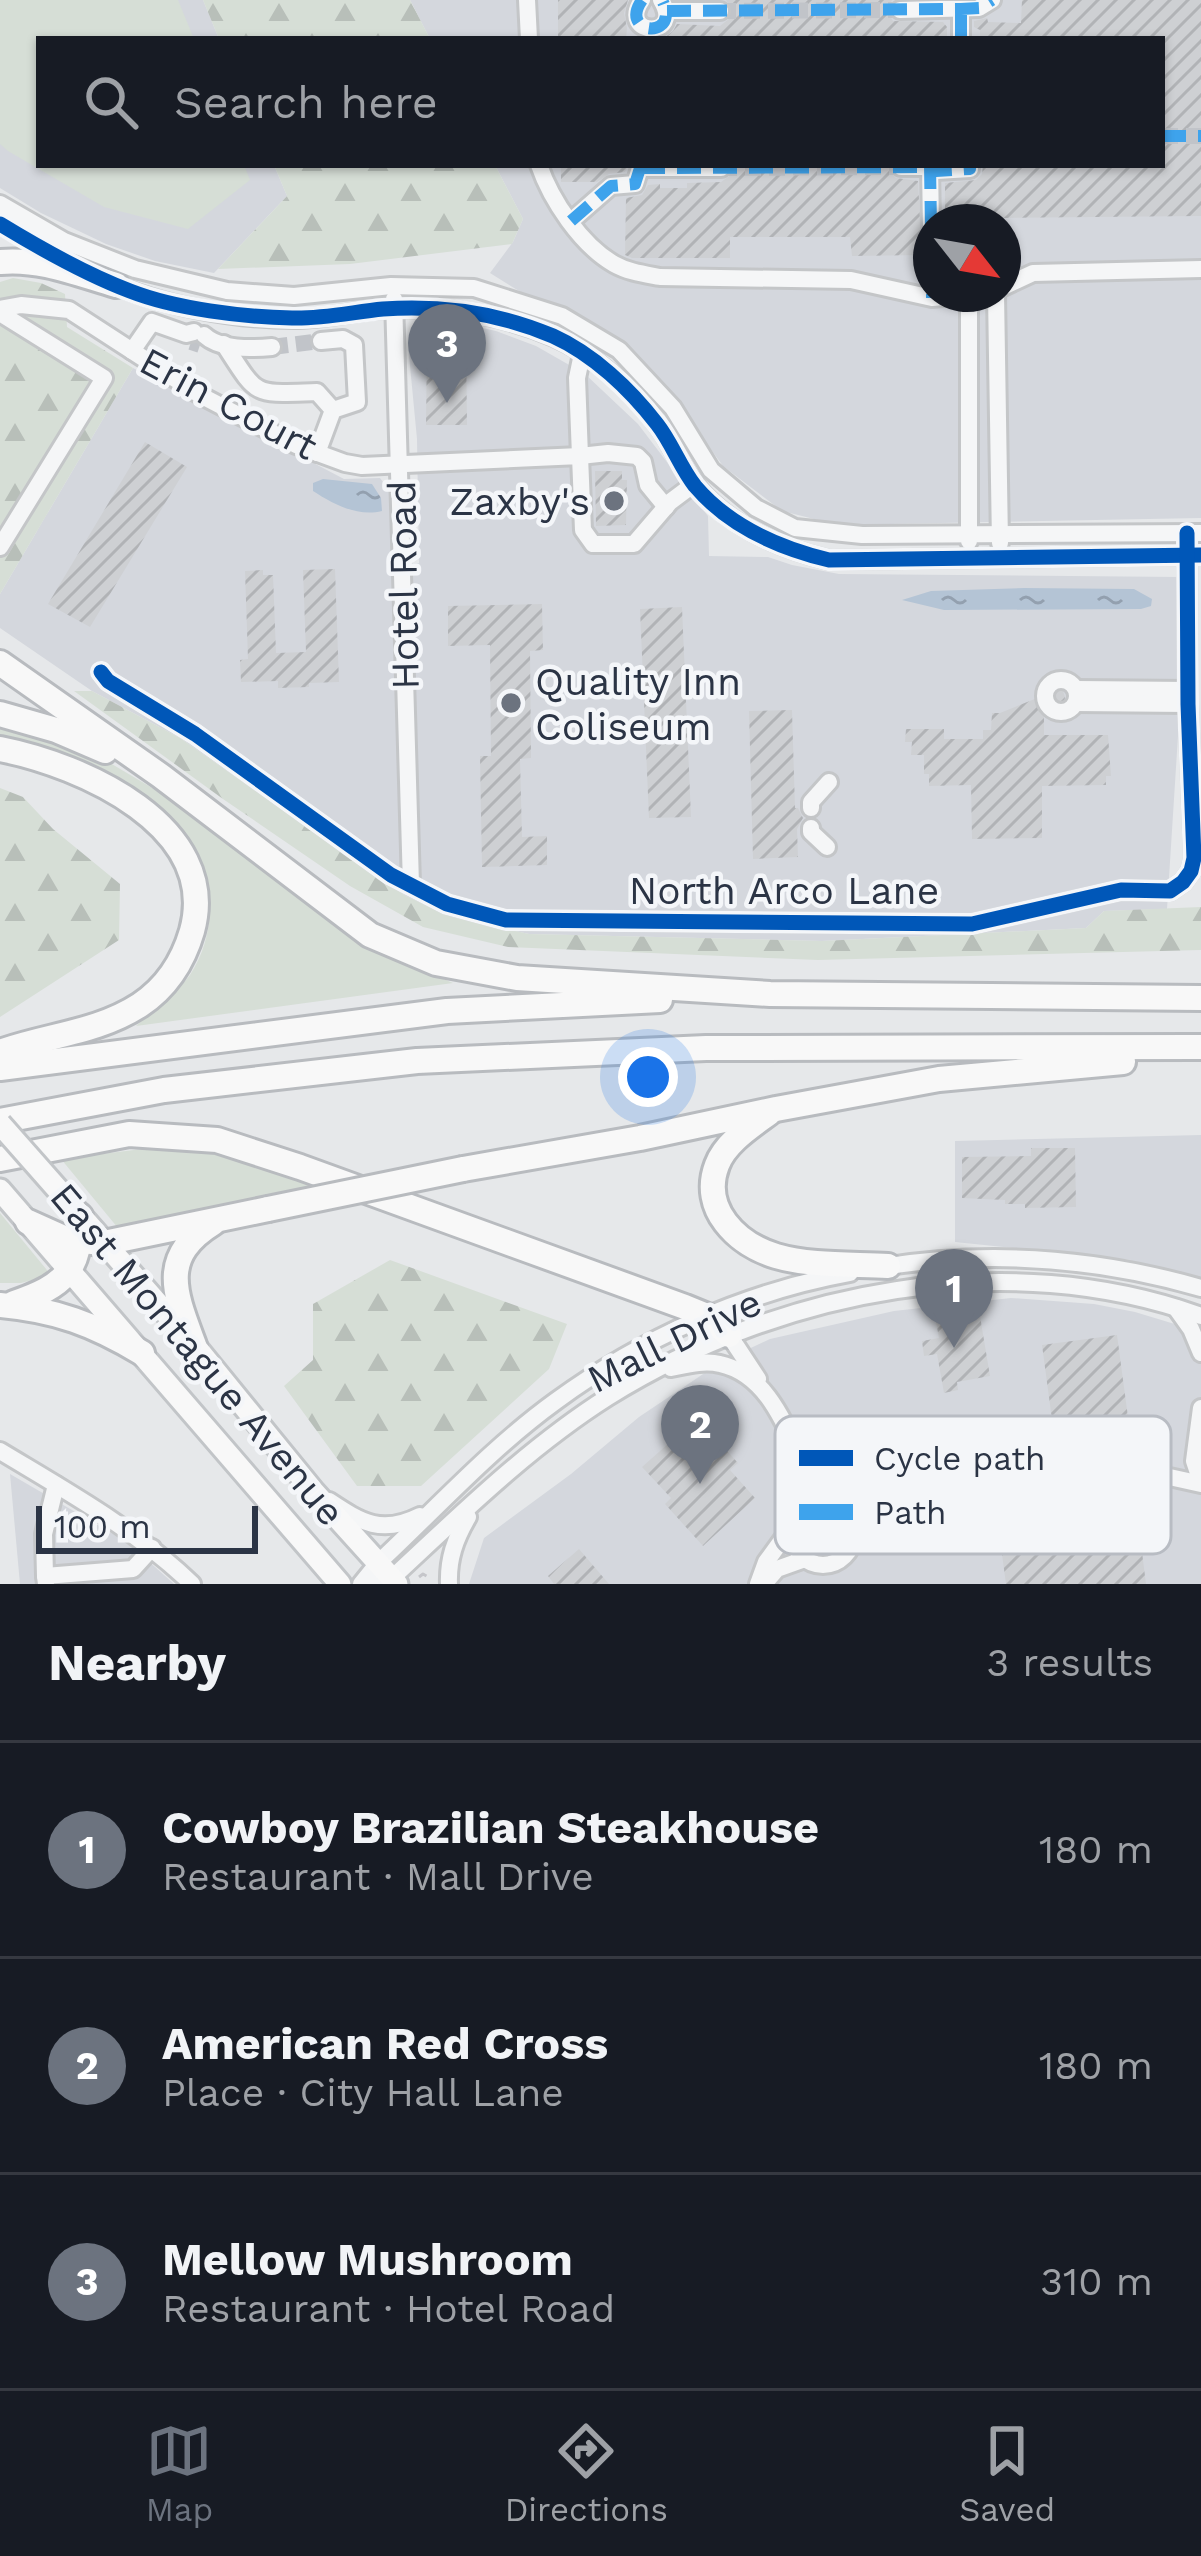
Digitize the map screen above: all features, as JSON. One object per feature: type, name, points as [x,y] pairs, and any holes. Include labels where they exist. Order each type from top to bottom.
[{"type":"highway","points":[[0,262],[47,265],[116,285]]},
{"type":"highway","points":[[0,663],[161,776],[370,935],[436,963],[517,978],[770,994],[1201,998]]},
{"type":"highway","points":[[0,714],[108,752],[186,797]]},
{"type":"highway","points":[[0,749],[62,767],[140,809],[172,836],[191,873],[196,896],[188,947],[163,986],[143,1003],[84,1031],[0,1052]]},
{"type":"highway","points":[[0,1068],[447,1011],[770,994]]},
{"type":"highway","points":[[0,1123],[164,1090],[417,1060],[706,1048],[1201,1051]]},
{"type":"highway","points":[[14,1206],[68,1240],[220,1219],[939,1079],[1201,1051]]},
{"type":"highway","points":[[776,1109],[732,1143],[716,1166],[714,1201],[721,1217],[740,1238],[774,1256],[887,1266]]},
{"type":"highway","points":[[0,1159],[129,1134],[217,1140],[707,1316],[729,1334]]},
{"type":"highway","points":[[194,1345],[178,1302],[174,1270],[194,1235],[220,1219]]},
{"type":"highway","points":[[3,1305],[58,1284],[88,1234]]},
{"type":"highway","points":[[3,1305],[56,1312],[103,1329],[142,1353]]},
{"type":"main road","name":"East Montague Avenue","points":[[0,1123],[61,1192],[88,1234],[194,1345],[313,1491],[393,1577]]},
{"type":"main road","name":"East Montague Avenue","points":[[14,1206],[340,1584]]},
{"type":"street","points":[[527,0],[530,36]]},
{"type":"street","points":[[641,0],[635,10],[640,32],[665,21],[664,6],[720,11]]},
{"type":"street","points":[[900,10],[979,8],[992,0]]},
{"type":"street","points":[[961,9],[961,36]]},
{"type":"street","points":[[539,168],[551,197],[595,250],[635,273],[850,280],[913,292]]},
{"type":"street","points":[[571,221],[611,186],[635,184],[641,168]]},
{"type":"street","points":[[930,168],[931,204]]},
{"type":"street","points":[[932,168],[970,168]]},
{"type":"street","points":[[0,204],[64,242],[135,269],[227,291],[294,296],[391,286],[474,288],[562,316],[619,350],[673,409],[711,470],[756,508],[795,528],[862,535],[1194,533]]},
{"type":"street","points":[[0,224],[134,293],[220,313],[295,319],[395,309],[470,310],[554,337],[602,366],[657,424],[694,484],[714,504],[787,549],[829,560],[1194,556]]},
{"type":"street","points":[[1021,279],[1033,273],[1201,269]]},
{"type":"street","name":"Hotel Road","points":[[391,286],[411,885]]},
{"type":"street","points":[[0,311],[21,304],[69,310],[48,343]]},
{"type":"street","name":"Erin Court","points":[[69,310],[200,395],[345,464],[637,455],[644,462],[648,485],[666,507]]},
{"type":"street","points":[[0,311],[104,378],[0,547]]},
{"type":"street","points":[[969,556],[973,312]]},
{"type":"street","points":[[996,312],[1000,556]]},
{"type":"street","points":[[132,351],[152,322],[251,350],[272,347]]},
{"type":"street","points":[[201,339],[252,386],[266,393],[316,392],[334,410]]},
{"type":"street","points":[[317,453],[334,410],[357,402],[354,345],[343,339],[321,341]]},
{"type":"street","points":[[582,354],[577,378],[584,530],[593,544],[634,544],[694,484]]},
{"type":"street","name":"North Arco Lane","points":[[101,672],[338,838],[447,904],[506,920],[972,924],[1121,890],[1170,891],[1191,871],[1188,697],[1194,533]]},
{"type":"street","points":[[1076,696],[1188,697]]},
{"type":"street","points":[[811,808],[829,782]]},
{"type":"street","points":[[811,829],[827,847]]},
{"type":"street","name":"Mall Drive","points":[[393,1577],[437,1507],[556,1401],[650,1343],[782,1289],[887,1266],[942,1260],[1051,1259],[1132,1270],[1201,1288]]},
{"type":"street","name":"Mall Drive","points":[[361,1584],[393,1577],[560,1431],[604,1400],[729,1334],[872,1294],[946,1286],[1092,1289],[1201,1316]]},
{"type":"street","points":[[1176,1307],[1201,1353]]},
{"type":"street","points":[[729,1334],[778,1416]]},
{"type":"street","points":[[652,1371],[719,1363],[764,1389]]},
{"type":"street","points":[[1171,1477],[1201,1483],[1194,1461],[1201,1408]]},
{"type":"street","points":[[0,1451],[122,1525],[192,1584]]},
{"type":"street","points":[[56,1485],[44,1534],[45,1580],[135,1577],[152,1547]]},
{"type":"street","points":[[313,1491],[357,1520],[385,1526],[399,1525],[437,1507]]},
{"type":"street","points":[[444,1583],[455,1539],[476,1502]]},
{"type":"street","points":[[761,1584],[766,1562],[775,1550]]},
{"type":"street","points":[[801,1554],[814,1564],[832,1564],[847,1554]]},
{"type":"street","points":[[761,1584],[777,1569],[805,1559]]},
{"type":"path","points":[[393,1577],[422,1574],[444,1583]]},
{"type":"shaded area","points":[[0,0],[203,0],[218,36],[36,36],[36,168],[275,168],[287,196],[214,273],[155,261],[106,244],[0,188]]},
{"type":"shaded area","points":[[410,0],[1201,0],[1201,518],[838,525],[782,511],[723,466],[658,377],[490,273],[523,219],[497,168],[1165,168],[1165,36],[428,36]]},
{"type":"shaded area","points":[[426,320],[496,331],[536,346],[585,374],[638,424],[708,516],[709,556],[768,557],[839,574],[1179,577],[1183,583],[1182,673],[1167,909],[1104,911],[1086,928],[822,941],[529,934],[451,917],[406,896],[180,738],[92,691],[0,628],[0,594],[133,368],[344,479],[380,478],[392,494],[393,564],[419,563],[417,439],[408,345]]},
{"type":"shaded area","points":[[1201,1135],[1201,1280],[1132,1269],[1131,1260],[955,1242],[955,1141]]},
{"type":"shaded area","points":[[1011,1298],[1094,1304],[1201,1332],[1201,1584],[469,1584],[484,1538],[639,1417],[721,1362],[770,1339],[894,1311]]},
{"type":"shaded area","points":[[10,1474],[127,1542],[174,1584],[20,1584]]},
{"type":"green space","points":[[0,0],[178,0],[193,36],[36,36],[36,167],[0,144]]},
{"type":"green space","points":[[203,0],[410,0],[428,36],[218,36]]},
{"type":"green space","points":[[37,168],[245,168],[250,180],[188,229],[104,207]]},
{"type":"green space","points":[[275,168],[497,168],[523,219],[512,244],[350,264],[218,269],[287,196]]},
{"type":"green space","points":[[13,278],[65,294],[67,327],[133,368],[0,594],[0,282]]},
{"type":"green space","points":[[74,691],[92,691],[180,738],[406,896],[452,917],[529,934],[822,941],[1086,928],[1104,911],[1201,907],[1201,950],[818,960],[508,947],[423,927],[350,886]]},
{"type":"green space","points":[[0,724],[48,735],[105,760],[217,833],[344,929],[398,960],[453,983],[136,1026],[184,982],[205,943],[209,897],[196,853],[186,835],[150,800],[75,760],[0,736]]},
{"type":"green space","points":[[0,788],[23,797],[53,829],[120,884],[119,940],[0,1017]]},
{"type":"green space","points":[[150,1148],[257,1159],[330,1183],[118,1228],[61,1159]]},
{"type":"green space","points":[[0,1213],[51,1275],[0,1283]]},
{"type":"green space","points":[[390,1260],[567,1324],[549,1369],[421,1486],[357,1486],[284,1386],[313,1360],[313,1304]]},
{"type":"water","points":[[323,479],[372,484],[382,511],[354,511],[313,491],[313,483]]},
{"type":"water","points":[[1134,589],[1152,599],[1151,606],[1141,609],[944,610],[902,600],[931,591]]},
{"type":"building","points":[[558,0],[628,0],[626,36],[558,36]]},
{"type":"building","points":[[726,0],[892,0],[887,11],[893,21],[943,22],[947,36],[667,36],[677,24],[720,26],[733,12]]},
{"type":"building","points":[[1022,0],[1201,0],[1201,216],[1021,218],[1021,204],[945,204],[945,183],[976,180],[983,168],[1165,168],[1165,36],[980,36],[974,21],[987,18],[988,22],[1021,23]]},
{"type":"building","points":[[561,168],[627,168],[597,182],[561,182]]},
{"type":"building","points":[[732,168],[889,168],[896,178],[918,181],[913,255],[852,256],[850,237],[730,237],[730,258],[625,255],[626,198],[642,195],[648,185],[687,188],[687,183],[721,182]]},
{"type":"building","points":[[427,341],[466,341],[467,425],[426,425]]},
{"type":"building","points":[[145,442],[187,467],[90,627],[48,604]]},
{"type":"building","points":[[595,471],[622,471],[622,480],[627,480],[626,525],[596,526]]},
{"type":"building","points":[[335,569],[339,682],[278,688],[278,681],[241,682],[240,660],[248,659],[245,571],[273,575],[276,653],[306,652],[303,570]]},
{"type":"building","name":"Quality Inn Coliseum","points":[[542,604],[543,650],[530,651],[531,758],[520,759],[522,837],[547,836],[547,865],[482,867],[480,756],[491,756],[490,645],[448,646],[448,606]]},
{"type":"building","points":[[682,607],[691,817],[649,818],[640,609]]},
{"type":"building","points":[[1062,688],[1064,705],[1044,713],[1044,735],[1108,735],[1111,776],[1106,776],[1106,785],[1042,786],[1042,838],[972,839],[971,785],[929,786],[924,755],[911,755],[906,729],[944,729],[944,739],[983,739],[983,730],[991,730],[992,713]]},
{"type":"building","points":[[792,710],[795,808],[803,818],[797,829],[798,857],[753,859],[749,711]]},
{"type":"building","points":[[1031,1148],[1075,1148],[1076,1207],[1025,1208],[1025,1204],[1005,1204],[1005,1200],[962,1198],[962,1157],[1031,1156]]},
{"type":"building","points":[[979,1310],[990,1376],[957,1382],[958,1390],[944,1393],[937,1354],[924,1356],[922,1341],[939,1338],[935,1317]]},
{"type":"building","points":[[1117,1335],[1128,1416],[1052,1416],[1042,1345]]},
{"type":"building","points":[[697,1418],[738,1463],[730,1470],[755,1498],[703,1546],[665,1504],[671,1498],[642,1467]]},
{"type":"building","points":[[579,1549],[609,1584],[554,1584],[548,1576]]},
{"type":"building","points":[[1002,1554],[1142,1554],[1146,1584],[1006,1584]]},
{"type":"tunnel","points":[[720,11],[900,10]]},
{"type":"tunnel","points":[[1165,136],[1201,136]]},
{"type":"tunnel","points":[[272,347],[321,341]]},
{"type":"tunnel","points":[[191,342],[200,345]]},
{"type":"marked path","points":[[642,0],[638,20],[650,28],[664,23],[663,2]]},
{"type":"marked path","points":[[667,11],[961,9],[979,8],[992,0]]},
{"type":"marked path","points":[[961,9],[961,36]]},
{"type":"marked path","points":[[1165,136],[1201,136]]},
{"type":"marked path","points":[[571,221],[611,186],[635,184],[640,168]]},
{"type":"marked path","points":[[930,168],[931,204]]},
{"type":"marked path","points":[[932,168],[970,168]]},
{"type":"cycle path","points":[[0,224],[113,284],[189,307],[292,318],[426,308],[491,316],[553,336],[596,363],[635,398],[662,431],[690,479],[723,513],[756,534],[810,555],[829,560],[1201,555]]},
{"type":"cycle path","points":[[101,672],[391,875],[447,904],[506,920],[972,924],[1121,890],[1170,891],[1191,871],[1187,533]]},
{"type":"place","name":"Mellow Mushroom","points":[[447,403]]},
{"type":"place","name":"Zaxby's","points":[[614,501]]},
{"type":"place","name":"Quality Inn Coliseum","points":[[511,703]]},
{"type":"place","name":"Cowboy Brazilian Steakhouse","points":[[954,1348]]},
{"type":"place","name":"American Red Cross","points":[[700,1484]]}]
